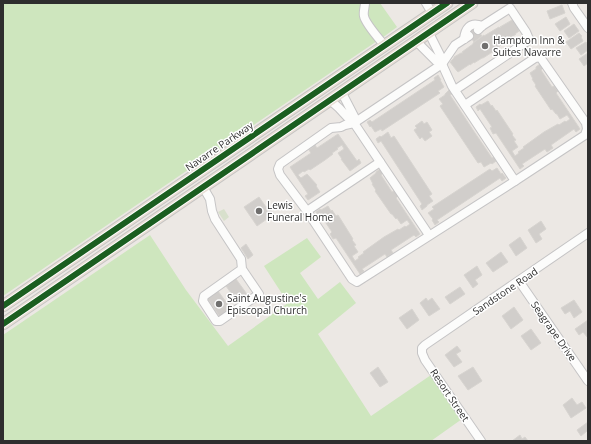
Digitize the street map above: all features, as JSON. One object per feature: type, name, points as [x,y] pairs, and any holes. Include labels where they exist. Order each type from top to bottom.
[{"type":"highway","name":"Navarre Parkway","points":[[3,306],[447,3]]},
{"type":"highway","points":[[3,324],[472,3]]},
{"type":"street","points":[[365,3],[364,16],[373,32],[385,46]]},
{"type":"street","points":[[426,3],[432,13]]},
{"type":"street","points":[[572,3],[588,28]]},
{"type":"street","points":[[455,90],[529,39],[510,8],[480,28],[477,24],[468,27],[465,31],[466,38],[455,45],[442,64],[354,123],[331,128],[280,164],[278,169],[280,175],[352,279],[357,282],[585,135],[588,129],[586,123],[540,57],[536,58],[464,105]]},
{"type":"street","points":[[429,33],[455,90],[515,181]]},
{"type":"street","points":[[416,41],[436,61],[442,64]]},
{"type":"street","points":[[342,93],[355,118],[354,123]]},
{"type":"street","points":[[330,100],[354,123],[429,235]]},
{"type":"street","points":[[226,154],[232,167]]},
{"type":"street","points":[[306,211],[380,162]]},
{"type":"street","points":[[203,187],[210,199],[215,219],[241,259],[242,269],[259,294],[220,321],[216,320],[203,301],[204,296],[242,269]]},
{"type":"street","name":"Sandstone Road","points":[[422,348],[588,233]]},
{"type":"street","name":"Seagrape Drive","points":[[519,281],[588,381]]},
{"type":"street","name":"Resort Street","points":[[422,348],[422,353],[425,360],[481,441]]},
{"type":"green space","points":[[3,3],[362,3],[377,41],[3,296]]},
{"type":"green space","points":[[368,3],[380,3],[397,27],[382,38],[367,16]]},
{"type":"green space","points":[[224,209],[229,217],[224,221],[218,212]]},
{"type":"green space","points":[[150,235],[186,290],[228,346],[288,303],[264,266],[307,238],[321,257],[300,273],[318,299],[340,282],[356,303],[318,334],[371,416],[431,375],[462,419],[431,441],[3,441],[3,335]]},
{"type":"building","points":[[562,5],[565,13],[550,19],[547,11]]},
{"type":"building","points":[[566,17],[570,24],[560,31],[555,24]]},
{"type":"building","name":"Hampton Inn & Suites Navarre","points":[[512,20],[519,30],[516,34],[509,39],[508,38],[508,40],[483,58],[458,72],[457,71],[450,62],[454,57],[463,53],[462,52],[484,35],[499,27],[500,28]]},
{"type":"building","points":[[574,24],[579,31],[569,38],[564,31]]},
{"type":"building","points":[[475,27],[482,36],[474,42],[467,32]]},
{"type":"building","points":[[579,33],[582,36],[583,41],[571,49],[566,42]]},
{"type":"building","points":[[586,42],[588,45],[588,50],[581,55],[576,48]]},
{"type":"building","points":[[588,53],[588,63],[584,66],[579,59]]},
{"type":"building","points":[[540,64],[543,68],[541,70],[552,87],[554,86],[558,91],[556,93],[580,129],[576,132],[574,129],[551,145],[553,148],[547,152],[545,149],[522,164],[524,166],[520,169],[496,133],[493,134],[490,128],[492,127],[480,109],[478,111],[476,107],[488,101],[496,111],[497,110],[516,140],[514,141],[518,147],[512,151],[515,156],[524,148],[523,147],[544,132],[558,124],[559,125],[565,121],[566,122],[570,119],[567,115],[560,119],[552,109],[551,110],[535,86],[536,85],[530,73]]},
{"type":"building","points":[[438,75],[444,87],[438,91],[440,93],[382,131],[381,129],[375,132],[371,126],[370,127],[367,122],[370,120],[372,122],[435,80],[434,78]]},
{"type":"building","points":[[449,90],[452,94],[450,95],[473,130],[492,158],[494,157],[496,161],[492,164],[491,163],[484,167],[481,162],[478,163],[440,106],[443,104],[439,99]]},
{"type":"building","points":[[422,121],[424,124],[427,122],[432,130],[429,132],[432,136],[425,141],[422,137],[420,139],[414,130],[417,128],[415,126]]},
{"type":"building","points":[[388,132],[391,138],[394,136],[432,194],[429,196],[433,201],[422,210],[420,206],[422,204],[381,141],[378,143],[376,139]]},
{"type":"building","points":[[338,134],[357,161],[359,159],[361,163],[350,171],[338,153],[344,149],[342,145],[332,153],[333,154],[310,170],[303,171],[298,175],[301,178],[307,174],[317,185],[316,186],[320,192],[308,200],[305,196],[308,194],[290,167],[311,153],[309,150],[315,145],[317,148]]},
{"type":"building","points":[[497,168],[506,178],[502,181],[500,178],[437,220],[439,222],[435,225],[432,220],[433,219],[428,213],[434,209],[432,207],[490,169],[492,171]]},
{"type":"building","points":[[380,169],[383,173],[381,175],[392,192],[394,191],[398,196],[396,198],[420,234],[416,237],[414,235],[391,250],[393,253],[387,257],[385,254],[362,269],[364,271],[360,274],[336,238],[333,239],[330,234],[332,232],[320,214],[318,216],[316,212],[328,206],[336,216],[338,215],[356,245],[354,246],[358,252],[352,256],[355,261],[364,253],[363,252],[384,237],[398,229],[399,230],[405,226],[406,227],[410,224],[407,220],[401,224],[397,218],[396,219],[391,214],[375,191],[376,190],[370,178]]},
{"type":"building","name":"Lewis Funeral Home","points":[[259,197],[266,207],[268,206],[274,214],[257,226],[244,207]]},
{"type":"building","points":[[541,221],[546,229],[539,234],[542,239],[536,243],[528,230]]},
{"type":"building","points":[[520,237],[527,248],[516,256],[509,245]]},
{"type":"building","points":[[246,244],[253,255],[248,259],[241,248]]},
{"type":"building","points":[[501,252],[508,262],[493,272],[486,263]]},
{"type":"building","points":[[477,266],[482,275],[475,280],[478,284],[473,288],[464,275]]},
{"type":"building","name":"Saint Augustine's Episcopal Church","points":[[231,279],[232,281],[236,279],[249,297],[239,304],[226,286],[229,284],[228,282]]},
{"type":"building","points":[[460,287],[465,294],[450,304],[445,297]]},
{"type":"building","name":"Saint Augustine's Episcopal Church","points":[[218,291],[231,309],[220,317],[207,298]]},
{"type":"building","points":[[426,298],[428,301],[432,298],[440,309],[429,316],[420,303]]},
{"type":"building","points":[[574,300],[582,312],[574,318],[570,311],[565,314],[561,308]]},
{"type":"building","points":[[514,307],[523,320],[511,329],[502,316]]},
{"type":"building","points":[[412,309],[419,320],[407,329],[399,318]]},
{"type":"building","points":[[588,320],[588,338],[583,332],[579,335],[575,329]]},
{"type":"building","points":[[531,329],[541,343],[531,350],[521,336]]},
{"type":"building","points":[[457,346],[461,351],[456,354],[462,362],[454,367],[445,355]]},
{"type":"building","points":[[378,367],[388,382],[380,387],[370,373]]},
{"type":"building","points":[[473,367],[482,381],[468,390],[458,376]]},
{"type":"building","points":[[572,398],[577,405],[582,402],[586,408],[571,418],[563,405]]},
{"type":"building","points":[[588,422],[588,432],[587,431],[581,436],[577,430]]},
{"type":"building","points":[[520,435],[522,439],[525,437],[528,441],[512,441]]},
{"type":"cycle path","points":[[3,306],[447,3]]},
{"type":"cycle path","points":[[3,324],[472,3]]},
{"type":"place","name":"Hampton Inn & Suites Navarre","points":[[485,46]]},
{"type":"place","name":"Lewis Funeral Home","points":[[259,211]]},
{"type":"place","name":"Saint Augustine's Episcopal Church","points":[[219,304]]}]
